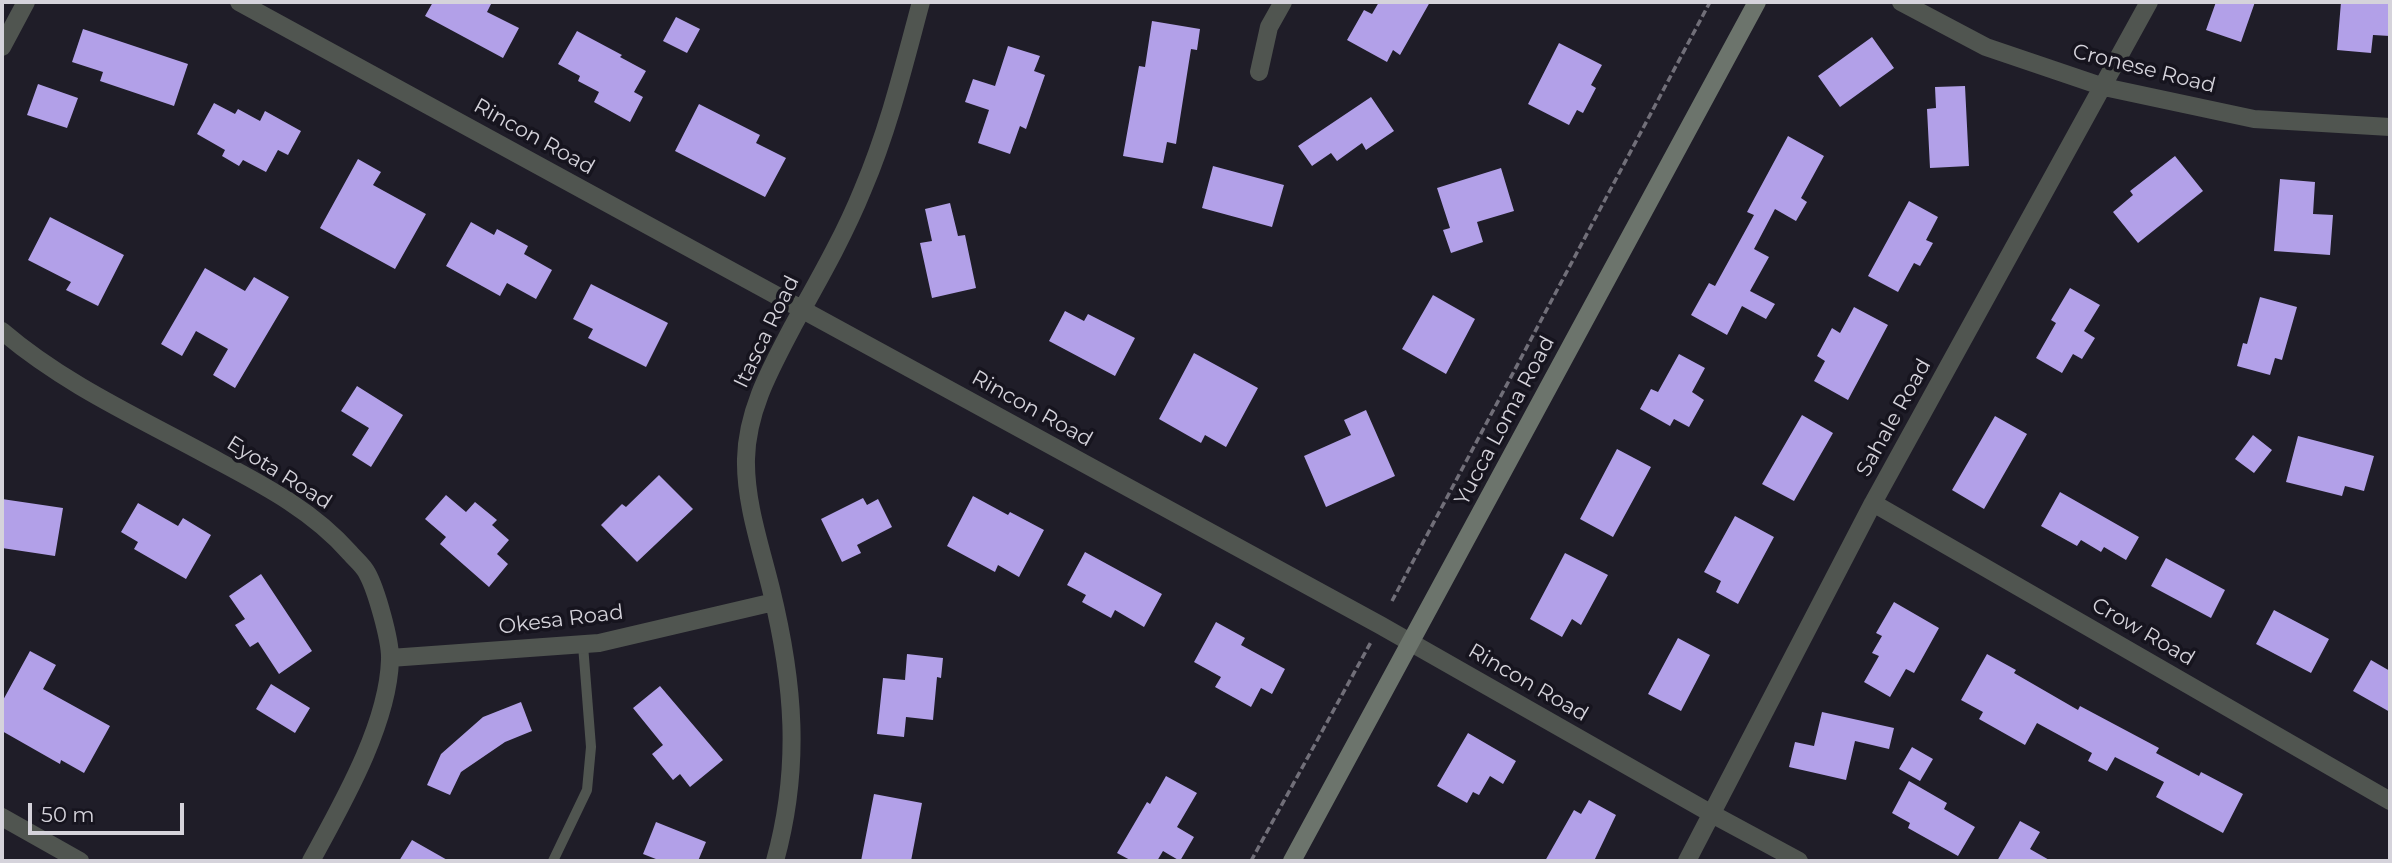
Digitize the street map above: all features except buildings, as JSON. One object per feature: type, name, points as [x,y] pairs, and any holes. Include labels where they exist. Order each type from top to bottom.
[{"type":"main road","name":"Yucca Loma Road","points":[[1292,861],[1757,2]]},
{"type":"street","points":[[2,47],[26,2]]},
{"type":"street","name":"Rincon Road","points":[[239,2],[1411,643],[1799,861]]},
{"type":"street","name":"Itasca Road","points":[[775,861],[785,828],[793,759],[792,701],[774,602],[749,497],[746,460],[750,425],[764,381],[863,190],[889,121],[921,2]]},
{"type":"street","points":[[1259,72],[1269,27],[1283,2]]},
{"type":"street","name":"Cronese Road","points":[[1901,2],[1986,47],[2104,86],[2254,119],[2390,127]]},
{"type":"street","name":"Sahale Road","points":[[1686,861],[1873,503],[2149,2]]},
{"type":"street","name":"Eyota Road","points":[[2,331],[27,353],[63,377],[260,484],[313,517],[367,573],[382,615],[390,658],[384,696],[355,778],[312,861]]},
{"type":"street","name":"Crow Road","points":[[1873,503],[2390,800]]},
{"type":"street","name":"Okesa Road","points":[[390,658],[599,643],[774,602]]},
{"type":"street","points":[[2,817],[80,861]]},
{"type":"lane","points":[[553,861],[587,790],[591,747],[583,645]]},
{"type":"path","points":[[1392,601],[1710,2]]},
{"type":"path","points":[[1251,861],[1371,642]]}]
